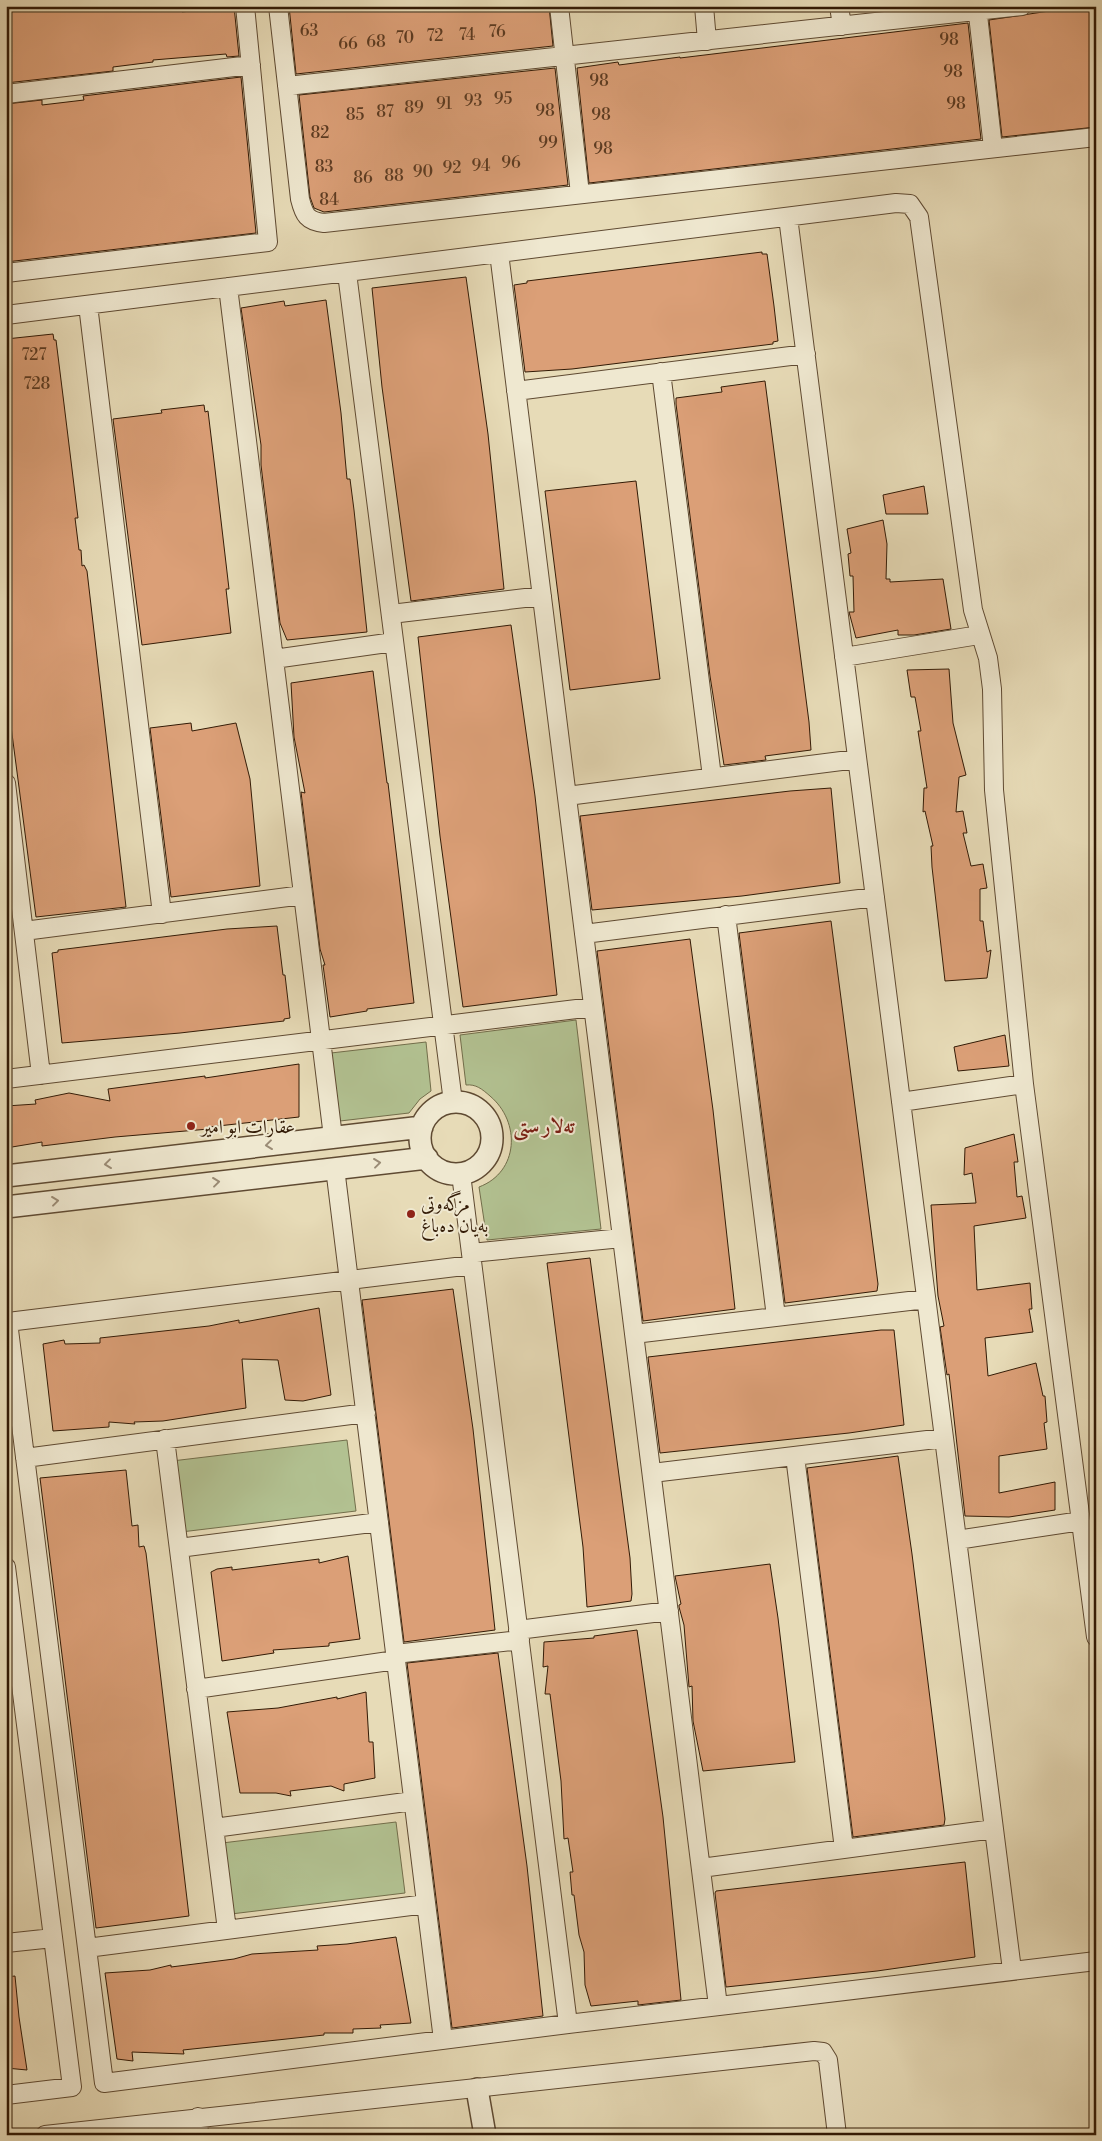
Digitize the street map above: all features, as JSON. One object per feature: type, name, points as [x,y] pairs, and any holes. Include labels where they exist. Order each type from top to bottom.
[{"type":"street","points":[[6,273],[268,242],[245,6]]},
{"type":"street","points":[[278,6],[300,199],[304,214],[312,222],[324,223],[1096,137]]},
{"type":"street","points":[[559,6],[580,194]]},
{"type":"street","points":[[704,6],[707,41]]},
{"type":"street","points":[[839,6],[842,26]]},
{"type":"street","points":[[287,86],[842,26],[978,9],[1022,6]]},
{"type":"street","points":[[978,9],[993,148]]},
{"type":"street","points":[[6,94],[251,65]]},
{"type":"street","points":[[6,315],[896,203],[910,204],[919,217],[973,610],[979,635],[988,658],[992,689],[994,790],[1024,1084],[1096,1637]]},
{"type":"street","points":[[788,217],[1012,1970]]},
{"type":"street","points":[[499,253],[718,2006]]},
{"type":"street","points":[[348,272],[453,1102]]},
{"type":"street","points":[[228,287],[334,1137]]},
{"type":"street","points":[[88,305],[162,914]]},
{"type":"street","points":[[516,390],[806,354]]},
{"type":"street","points":[[660,372],[712,777]]},
{"type":"street","points":[[391,614],[542,596]]},
{"type":"street","points":[[844,657],[979,635]]},
{"type":"street","points":[[274,659],[394,642]]},
{"type":"street","points":[[567,796],[857,759]]},
{"type":"street","points":[[6,783],[13,899],[24,931],[41,1075]]},
{"type":"street","points":[[24,931],[304,895]]},
{"type":"street","points":[[584,934],[875,896]]},
{"type":"street","points":[[726,915],[776,1317]]},
{"type":"street","points":[[6,1079],[593,1006]]},
{"type":"street","points":[[901,1102],[1024,1084]]},
{"type":"street","points":[[453,1102],[469,1104],[479,1110],[487,1119],[492,1130],[489,1153],[482,1163],[473,1170],[461,1174],[449,1173],[438,1169],[422,1150],[420,1138],[427,1116],[436,1108],[453,1102]]},
{"type":"street","points":[[6,1176],[422,1127]]},
{"type":"street","points":[[6,1207],[427,1158]]},
{"type":"street","points":[[335,1168],[443,2040]]},
{"type":"street","points":[[461,1174],[568,2024]]},
{"type":"street","points":[[622,1238],[472,1259],[350,1280],[8,1322],[104,2083],[568,2024],[1096,1961]]},
{"type":"street","points":[[634,1334],[926,1300]]},
{"type":"street","points":[[25,1458],[366,1413]]},
{"type":"street","points":[[652,1473],[944,1438]]},
{"type":"street","points":[[165,1439],[227,1930]]},
{"type":"street","points":[[795,1456],[844,1849]]},
{"type":"street","points":[[957,1540],[1081,1521]]},
{"type":"street","points":[[178,1548],[379,1522]]},
{"type":"street","points":[[6,1567],[14,1683],[53,1938],[72,2087],[6,2095]]},
{"type":"street","points":[[196,1689],[669,1611]]},
{"type":"street","points":[[214,1828],[413,1801]]},
{"type":"street","points":[[701,1868],[994,1829]]},
{"type":"street","points":[[87,1948],[426,1904]]},
{"type":"street","points":[[6,1944],[53,1938]]},
{"type":"street","points":[[45,2135],[198,2126],[477,2089],[814,2051],[823,2052],[828,2060],[837,2135]]},
{"type":"street","points":[[477,2089],[486,2135]]},
{"type":"green space","points":[[576,1020],[601,1229],[487,1240],[479,1187],[492,1180],[502,1170],[511,1146],[511,1132],[507,1119],[500,1107],[490,1096],[473,1085],[466,1085],[460,1035]]},
{"type":"green space","points":[[426,1042],[431,1091],[420,1099],[409,1113],[340,1121],[331,1053]]},
{"type":"green space","points":[[347,1440],[356,1511],[181,1532],[172,1461]]},
{"type":"green space","points":[[396,1822],[405,1893],[231,1914],[222,1843]]},
{"type":"building","points":[[6,6],[182,6],[182,12],[234,6],[239,56],[227,57],[226,54],[153,60],[153,62],[113,67],[113,71],[6,83]]},
{"type":"building","points":[[289,6],[549,6],[553,46],[296,74]]},
{"type":"building","points":[[1083,6],[1096,6],[1096,127],[1002,137],[989,20]]},
{"type":"building","points":[[968,23],[981,139],[589,183],[577,68],[618,62],[619,65],[680,58]]},
{"type":"building","points":[[555,68],[568,185],[324,212],[314,208],[310,197],[299,95]]},
{"type":"building","points":[[241,77],[256,233],[6,262],[6,104],[42,100],[42,105],[84,100],[83,96]]},
{"type":"building","points":[[762,252],[762,254],[767,254],[774,306],[778,341],[773,342],[773,344],[572,369],[525,372],[514,285],[527,283],[527,281]]},
{"type":"building","points":[[466,277],[488,434],[504,589],[411,601],[382,387],[372,288]]},
{"type":"building","points":[[326,300],[341,413],[347,479],[350,479],[354,510],[367,632],[287,640],[280,623],[261,465],[261,445],[241,308],[284,301],[285,306]]},
{"type":"building","points":[[53,334],[54,340],[56,340],[78,518],[75,518],[79,550],[81,550],[82,566],[84,565],[87,571],[126,907],[36,917],[6,688],[6,339]]},
{"type":"building","points":[[765,381],[811,750],[765,756],[766,760],[724,765],[710,676],[676,398],[722,392],[721,387]]},
{"type":"building","points":[[204,405],[205,412],[208,411],[215,469],[229,589],[226,589],[231,633],[142,645],[113,419],[162,413],[161,410]]},
{"type":"building","points":[[636,481],[660,679],[570,690],[545,491]]},
{"type":"building","points":[[924,486],[928,514],[886,514],[883,495]]},
{"type":"building","points":[[883,520],[887,544],[886,579],[890,579],[890,582],[943,579],[951,629],[914,635],[898,635],[898,630],[856,638],[849,612],[854,612],[853,576],[850,576],[848,554],[851,553],[847,529]]},
{"type":"building","points":[[511,625],[535,796],[557,995],[463,1007],[440,836],[418,637]]},
{"type":"building","points":[[949,669],[953,723],[966,775],[959,777],[956,812],[963,811],[967,833],[963,833],[971,866],[983,864],[987,888],[980,889],[980,921],[983,921],[987,952],[991,950],[987,978],[945,981],[932,867],[931,846],[933,846],[925,811],[923,812],[924,788],[927,788],[918,731],[921,731],[915,697],[911,697],[907,670]]},
{"type":"building","points":[[373,671],[414,1003],[367,1009],[367,1011],[330,1017],[323,965],[325,965],[320,949],[301,792],[305,793],[294,737],[291,683]]},
{"type":"building","points":[[191,723],[192,731],[236,723],[250,779],[260,886],[171,897],[150,728]]},
{"type":"building","points":[[831,788],[840,883],[742,896],[592,910],[580,816],[790,791]]},
{"type":"building","points":[[831,921],[878,1284],[877,1291],[785,1303],[739,933]]},
{"type":"building","points":[[277,926],[290,1018],[284,1019],[284,1021],[180,1033],[62,1043],[52,953],[58,952],[58,950],[227,929]]},
{"type":"building","points":[[690,939],[713,1110],[735,1309],[643,1321],[597,951]]},
{"type":"building","points":[[1005,1035],[1009,1066],[958,1071],[954,1047]]},
{"type":"building","points":[[299,1064],[299,1117],[209,1127],[209,1129],[115,1137],[42,1146],[42,1142],[6,1148],[6,1106],[36,1104],[35,1100],[69,1093],[110,1101],[108,1089],[205,1076],[205,1078]]},
{"type":"building","points":[[1014,1134],[1018,1162],[1014,1162],[1017,1197],[1022,1196],[1026,1218],[974,1226],[977,1290],[1030,1283],[1032,1309],[1029,1309],[1033,1332],[985,1338],[988,1376],[1036,1363],[1043,1396],[1045,1396],[1047,1422],[1044,1423],[1047,1449],[999,1456],[999,1493],[1055,1482],[1055,1510],[1009,1517],[965,1516],[949,1374],[947,1375],[940,1327],[944,1326],[938,1296],[931,1205],[976,1203],[972,1173],[964,1175],[965,1148]]},
{"type":"building","points":[[590,1258],[630,1558],[632,1594],[631,1601],[587,1607],[583,1547],[547,1263]]},
{"type":"building","points":[[453,1289],[473,1429],[495,1630],[404,1642],[362,1300]]},
{"type":"building","points":[[319,1308],[331,1395],[303,1401],[285,1400],[278,1360],[242,1359],[246,1408],[163,1421],[134,1422],[135,1424],[109,1422],[109,1427],[53,1431],[43,1344],[64,1340],[65,1344],[100,1343],[100,1338],[209,1326],[239,1320],[239,1323]]},
{"type":"building","points":[[894,1330],[904,1425],[849,1433],[660,1453],[648,1357]]},
{"type":"building","points":[[898,1456],[945,1819],[944,1825],[853,1837],[807,1468]]},
{"type":"building","points":[[126,1470],[132,1526],[138,1525],[139,1547],[144,1546],[146,1553],[189,1916],[96,1928],[40,1478]]},
{"type":"building","points":[[348,1556],[360,1639],[329,1643],[329,1646],[273,1650],[274,1653],[222,1661],[211,1572],[217,1569],[232,1567],[232,1570],[319,1559],[319,1563]]},
{"type":"building","points":[[770,1564],[795,1762],[703,1771],[693,1721],[692,1686],[689,1687],[684,1625],[679,1607],[681,1604],[675,1576]]},
{"type":"building","points":[[637,1630],[663,1817],[681,2000],[638,2005],[638,2001],[591,2006],[585,1985],[584,1952],[579,1935],[574,1895],[572,1895],[570,1872],[573,1872],[568,1838],[564,1839],[561,1781],[550,1694],[545,1694],[548,1666],[543,1667],[544,1642],[594,1638],[594,1636]]},
{"type":"building","points":[[498,1653],[527,1866],[543,2016],[452,2028],[407,1663]]},
{"type":"building","points":[[366,1692],[369,1742],[373,1742],[375,1778],[344,1784],[344,1791],[331,1786],[290,1791],[291,1796],[276,1793],[240,1793],[227,1712],[278,1708],[337,1697],[337,1699]]},
{"type":"building","points":[[965,1862],[975,1957],[877,1971],[726,1987],[716,1891]]},
{"type":"building","points":[[396,1937],[411,2023],[380,2025],[381,2028],[353,2029],[353,2033],[324,2033],[324,2035],[183,2050],[184,2054],[132,2052],[133,2061],[117,2059],[105,1973],[150,1970],[171,1965],[171,1967],[234,1959],[252,1954],[318,1950],[317,1946]]},
{"type":"building","points":[[15,1976],[27,2070],[6,2068],[6,1977]]},
{"type":"place","name":"عقارات ابو امير","points":[[191,1126]]},
{"type":"place","name":"مزگەوتی بەیان دەباغ","points":[[411,1214]]},
{"type":"district","name":"ته‌لار ستی","points":[[544,1126]]}]
